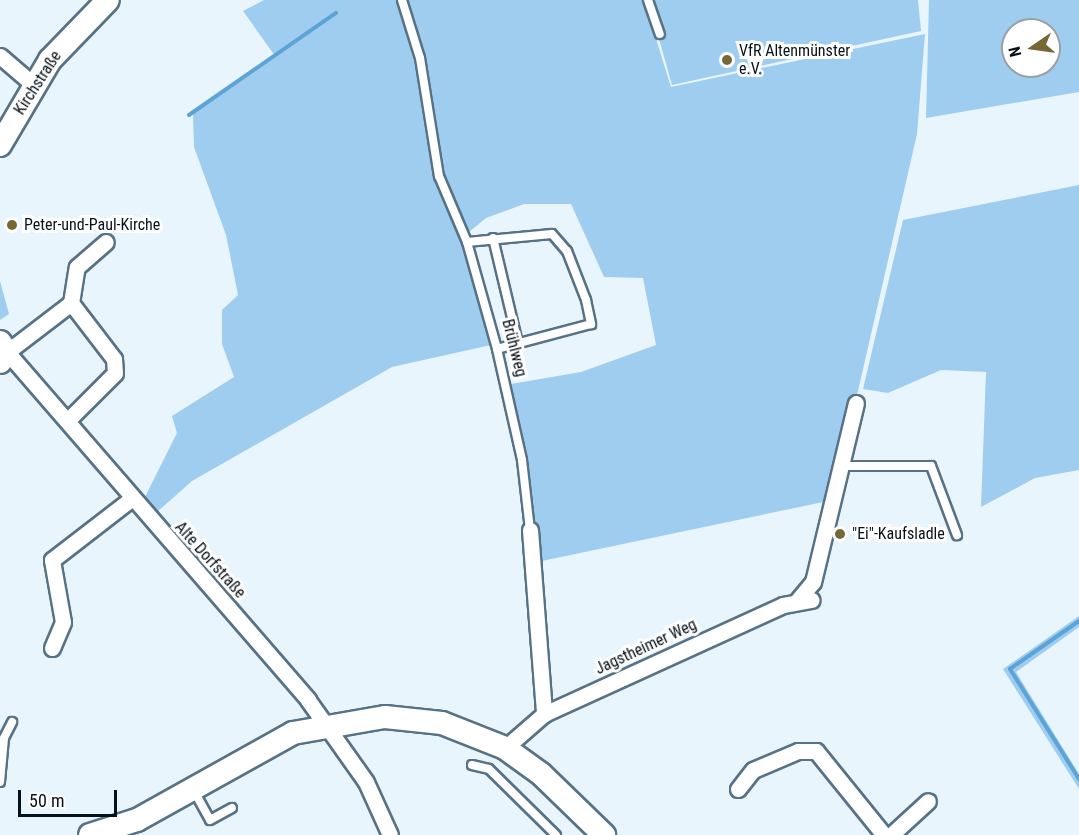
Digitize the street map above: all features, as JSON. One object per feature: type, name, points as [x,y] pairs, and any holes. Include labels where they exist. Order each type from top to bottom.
[{"type":"main road","name":"Kirchstraße","points":[[0,145],[50,60],[108,0]]},
{"type":"main road","points":[[90,835],[136,820],[193,790],[258,749],[325,724],[416,718],[473,733],[505,748],[541,774],[604,835]]},
{"type":"street","points":[[0,56],[35,86]]},
{"type":"street","points":[[68,420],[115,373],[114,359],[71,303],[77,267],[106,242]]},
{"type":"street","name":"Alte Dorfstraße","points":[[71,303],[2,352],[68,420],[131,498],[255,636],[325,724],[366,782],[390,835]]},
{"type":"street","points":[[796,602],[813,582],[856,403]]},
{"type":"street","points":[[52,648],[63,622],[52,560],[131,498]]},
{"type":"street","name":"Brühlweg","points":[[530,530],[544,714]]},
{"type":"street","name":"Jagstheimer Weg","points":[[505,748],[544,714],[796,602],[812,600]]},
{"type":"street","points":[[738,789],[753,770],[798,751],[816,751],[884,835]]},
{"type":"street","points":[[891,835],[928,801]]},
{"type":"lane","name":"Brühlweg","points":[[402,0],[420,58],[439,176],[466,242],[497,349],[522,460],[530,530]]},
{"type":"lane","points":[[648,0],[660,34]]},
{"type":"lane","points":[[466,242],[544,232],[558,238],[586,300],[591,324],[497,349]]},
{"type":"lane","points":[[493,238],[518,343]]},
{"type":"lane","points":[[842,466],[931,466],[957,535]]},
{"type":"lane","points":[[0,782],[4,738],[12,722]]},
{"type":"lane","points":[[472,765],[489,769],[556,835]]},
{"type":"lane","points":[[193,790],[210,820],[232,808]]},
{"type":"shaded area","points":[[264,0],[398,0],[424,100],[434,176],[464,247],[491,345],[392,367],[192,481],[157,512],[145,497],[177,433],[172,416],[234,377],[222,344],[222,310],[238,295],[226,235],[194,147],[193,114],[275,56],[243,11]]},
{"type":"shaded area","points":[[408,0],[644,0],[671,87],[925,34],[917,134],[833,500],[537,562],[527,461],[511,384],[581,372],[656,345],[643,278],[604,277],[571,204],[524,204],[486,218],[469,232],[444,176],[425,57]]},
{"type":"shaded area","name":"VfR Altenmünster e.V.","points":[[648,0],[918,0],[921,31],[672,85]]},
{"type":"shaded area","points":[[929,0],[1079,0],[1079,92],[926,118]]},
{"type":"shaded area","points":[[1079,185],[1079,470],[1035,478],[981,507],[986,372],[941,370],[888,393],[863,389],[903,220]]},
{"type":"shaded area","points":[[0,281],[9,314],[0,320]]},
{"type":"shaded area","points":[[1079,616],[1079,627],[1016,672],[1079,774],[1079,789],[1003,669]]},
{"type":"waterway","points":[[189,115],[336,13]]},
{"type":"waterway","points":[[1079,621],[1010,669],[1079,779]]},
{"type":"place","name":"VfR Altenmünster e.V.","points":[[727,60]]},
{"type":"place","name":"Peter-und-Paul-Kirche","points":[[12,225]]},
{"type":"place","name":"\"Ei\"-Kaufsladle","points":[[840,534]]}]
